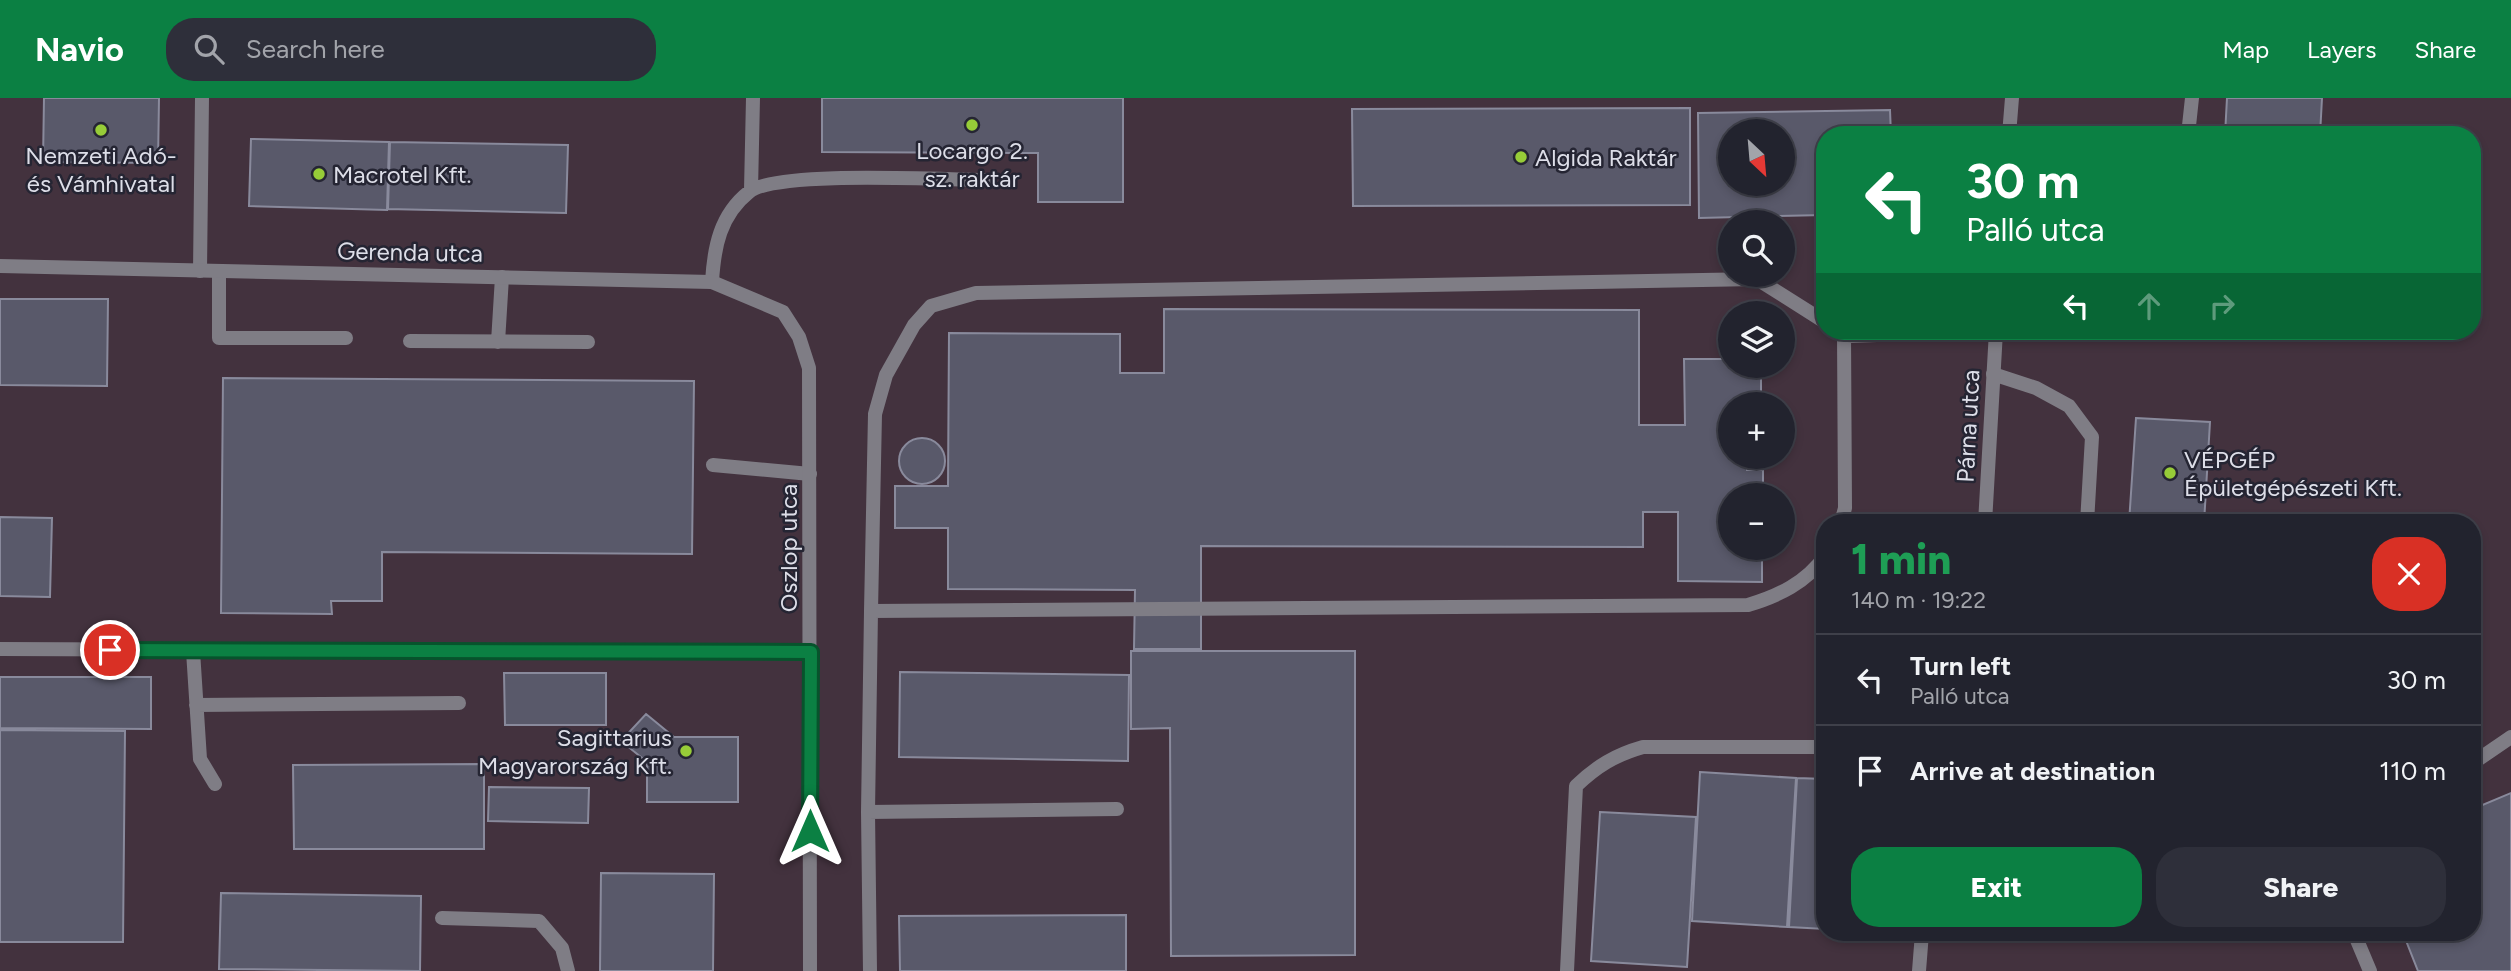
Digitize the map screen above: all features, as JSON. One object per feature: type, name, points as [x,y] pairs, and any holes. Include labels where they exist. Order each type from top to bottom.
[{"type":"street","points":[[200,271],[202,98]]},
{"type":"street","points":[[751,190],[753,98]]},
{"type":"street","points":[[2010,126],[2012,98]]},
{"type":"street","points":[[2189,126],[2192,98]]},
{"type":"street","points":[[712,282],[713,250],[726,216],[751,190],[794,180],[988,180]]},
{"type":"street","name":"Gerenda utca","points":[[0,266],[712,282],[783,312],[799,337]]},
{"type":"street","points":[[219,271],[219,338],[346,338]]},
{"type":"street","points":[[498,342],[502,277]]},
{"type":"street","points":[[870,971],[868,812],[875,414],[886,375],[914,325],[931,306],[953,298],[990,293],[1757,279],[1816,316]]},
{"type":"street","name":"Oszlop utca","points":[[799,337],[809,368],[810,971]]},
{"type":"street","points":[[1841,340],[1843,514]]},
{"type":"street","name":"Párna utca","points":[[1985,514],[1995,340]]},
{"type":"street","points":[[410,341],[588,342]]},
{"type":"street","points":[[1993,374],[2036,388],[2069,406],[2092,437],[2088,514]]},
{"type":"street","points":[[713,465],[810,474]]},
{"type":"street","points":[[871,611],[1748,605],[1776,596],[1816,569]]},
{"type":"street","points":[[0,649],[811,652]]},
{"type":"street","points":[[193,650],[200,759],[215,784]]},
{"type":"street","points":[[196,705],[460,703]]},
{"type":"street","points":[[2481,758],[2511,737]]},
{"type":"street","points":[[1567,971],[1576,786],[1595,767],[1619,753],[1643,747],[1816,747]]},
{"type":"street","points":[[868,812],[1117,809]]},
{"type":"street","points":[[442,918],[540,920],[562,948],[568,971]]},
{"type":"street","points":[[1919,971],[1921,941]]},
{"type":"street","points":[[2357,941],[2370,971]]},
{"type":"shaded area","points":[[0,98],[2511,98],[2511,971],[0,971]]},
{"type":"building","name":"Nemzeti Adó- és Vámhivatal","points":[[44,98],[159,98],[158,163],[43,162]]},
{"type":"building","name":"Locargo 2. sz. raktár","points":[[822,98],[1123,98],[1123,202],[1038,202],[1038,153],[822,152]]},
{"type":"building","points":[[2227,98],[2322,98],[2320,126],[2225,126]]},
{"type":"building","name":"Algida Raktár","points":[[1690,108],[1690,205],[1353,206],[1352,109]]},
{"type":"building","points":[[1890,110],[1891,126],[1816,126],[1816,215],[1795,216],[1795,210],[1718,210],[1718,218],[1699,218],[1698,113]]},
{"type":"building","name":"Macrotel Kft.","points":[[251,139],[389,142],[387,210],[249,206]]},
{"type":"building","points":[[390,142],[568,145],[566,213],[388,209]]},
{"type":"building","points":[[0,299],[108,299],[107,386],[0,385]]},
{"type":"building","points":[[1164,309],[1639,310],[1639,425],[1685,425],[1684,359],[1718,359],[1718,378],[1761,378],[1761,392],[1718,392],[1718,469],[1763,470],[1763,483],[1718,483],[1718,560],[1762,560],[1762,582],[1678,581],[1678,512],[1643,512],[1643,547],[1201,546],[1201,649],[1134,649],[1135,590],[948,589],[948,528],[895,528],[895,486],[948,486],[949,333],[1120,334],[1120,373],[1164,373]]},
{"type":"building","points":[[223,378],[694,381],[692,554],[382,552],[382,601],[331,601],[332,614],[221,613]]},
{"type":"building","name":"VÉPGÉP Épületgépészeti Kft.","points":[[2136,418],[2210,422],[2205,514],[2130,514]]},
{"type":"building","points":[[922,438],[938,445],[945,461],[938,477],[922,484],[906,477],[899,461],[906,445]]},
{"type":"building","points":[[0,517],[52,518],[50,597],[0,596]]},
{"type":"building","points":[[1131,651],[1355,651],[1355,955],[1171,956],[1170,728],[1131,729]]},
{"type":"building","points":[[900,672],[1129,675],[1128,761],[899,757]]},
{"type":"building","points":[[504,673],[606,673],[606,725],[505,725]]},
{"type":"building","points":[[0,677],[151,677],[151,729],[0,728]]},
{"type":"building","name":"Sagittarius Magyarország Kft.","points":[[646,714],[674,737],[738,737],[738,802],[647,802],[647,762],[621,741]]},
{"type":"building","points":[[0,730],[125,731],[123,942],[0,942]]},
{"type":"building","points":[[484,764],[484,849],[294,849],[293,765]]},
{"type":"building","points":[[1700,772],[1796,778],[1787,927],[1692,921]]},
{"type":"building","points":[[1797,778],[1816,779],[1816,928],[1789,927]]},
{"type":"building","points":[[489,787],[589,788],[588,823],[488,821]]},
{"type":"building","points":[[2511,793],[2511,971],[2418,971],[2406,941],[2481,941],[2481,806]]},
{"type":"building","points":[[1600,812],[1696,817],[1687,967],[1591,961]]},
{"type":"building","points":[[601,873],[714,874],[713,971],[600,971]]},
{"type":"building","points":[[221,893],[421,896],[420,971],[219,969]]},
{"type":"building","points":[[1126,915],[1126,971],[900,971],[899,916]]},
{"type":"place","name":"Locargo 2. sz. raktár","points":[[972,125]]},
{"type":"place","name":"Nemzeti Adó- és Vámhivatal","points":[[101,130]]},
{"type":"place","name":"Algida Raktár","points":[[1521,157]]},
{"type":"place","name":"Macrotel Kft.","points":[[319,174]]},
{"type":"place","name":"VÉPGÉP Épületgépészeti Kft.","points":[[2170,473]]},
{"type":"place","name":"Sagittarius Magyarország Kft.","points":[[686,751]]},
{"type":"route","points":[[110,650],[811,652],[810,831]]}]
